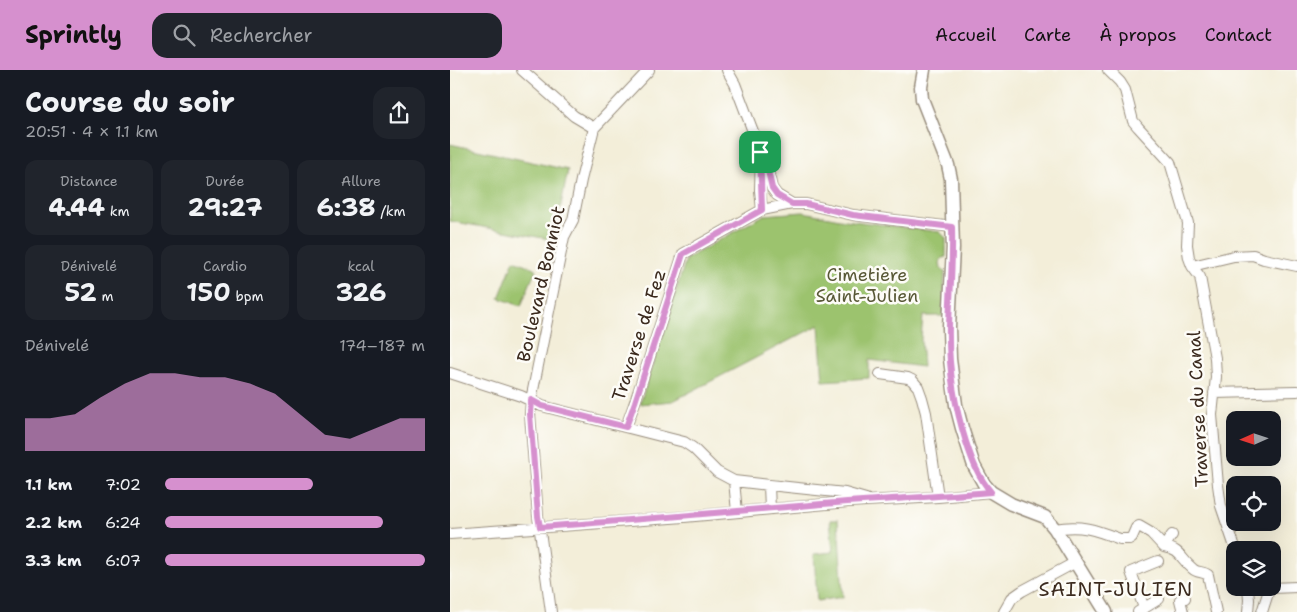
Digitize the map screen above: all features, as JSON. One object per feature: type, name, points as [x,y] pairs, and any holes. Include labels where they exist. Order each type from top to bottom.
[{"type":"main road","points":[[924,70],[921,87],[922,99],[952,178],[950,359],[956,405],[974,466],[991,492],[1011,504],[1045,517],[1076,562],[1106,612]]},
{"type":"street","points":[[522,70],[574,116],[594,128]]},
{"type":"street","name":"Boulevard Bonniot","points":[[551,612],[538,516],[530,414],[531,400],[564,237],[573,220],[594,128],[649,70]]},
{"type":"street","points":[[728,70],[768,171],[772,188],[777,195],[792,204]]},
{"type":"street","name":"Traverse du Canal","points":[[1108,70],[1125,90],[1134,121],[1138,127],[1170,162],[1188,223],[1187,245],[1189,258],[1200,277],[1211,334],[1216,377],[1212,415],[1218,485],[1221,506],[1233,541]]},
{"type":"street","points":[[760,152],[762,210]]},
{"type":"street","name":"Traverse de Fez","points":[[626,427],[683,254],[762,210],[792,204],[806,204],[853,215],[952,227]]},
{"type":"street","points":[[1192,266],[1234,256],[1253,255],[1297,266]]},
{"type":"street","points":[[450,373],[531,400],[542,406],[684,442],[693,448],[717,472],[734,481],[846,493],[872,501]]},
{"type":"street","points":[[880,374],[908,378],[918,387],[926,413],[938,497]]},
{"type":"street","points":[[1214,393],[1297,390]]},
{"type":"street","points":[[734,481],[737,512]]},
{"type":"street","points":[[769,486],[770,509]]},
{"type":"street","points":[[450,534],[991,492]]},
{"type":"street","points":[[1055,530],[1069,527],[1089,529],[1120,539],[1129,539],[1139,526],[1151,533],[1164,546],[1175,549],[1194,571],[1208,575],[1216,612]]},
{"type":"street","points":[[1164,546],[1172,535]]},
{"type":"street","points":[[1158,561],[1131,572],[1140,611],[1159,599]]},
{"type":"street","points":[[1004,612],[1012,598],[1022,591],[1076,562]]},
{"type":"street","points":[[1179,587],[1186,598],[1180,600],[1182,612]]},
{"type":"street","points":[[1262,612],[1269,590],[1272,588],[1297,587]]},
{"type":"street","points":[[1248,612],[1249,596]]},
{"type":"green space","points":[[450,144],[568,170],[554,240],[450,221]]},
{"type":"green space","name":"Cimetière Saint-Julien","points":[[803,212],[845,220],[940,232],[946,238],[946,257],[942,258],[940,262],[941,268],[945,271],[943,316],[923,316],[921,339],[923,367],[869,360],[869,378],[823,381],[819,325],[673,401],[640,404],[686,259],[764,215]]},
{"type":"green space","points":[[514,260],[536,269],[521,306],[499,298]]},
{"type":"green space","points":[[830,520],[838,520],[843,597],[817,601],[814,554],[833,552]]},
{"type":"district","name":"SAINT-JULIEN","points":[[1116,589]]},
{"type":"route","points":[[760,152],[768,171],[772,188],[777,195],[792,204],[806,204],[853,215],[952,227],[949,326],[950,359],[956,405],[974,466],[991,492],[540,527],[530,414],[531,400],[542,406],[626,427],[683,254],[762,210],[760,152]]}]
